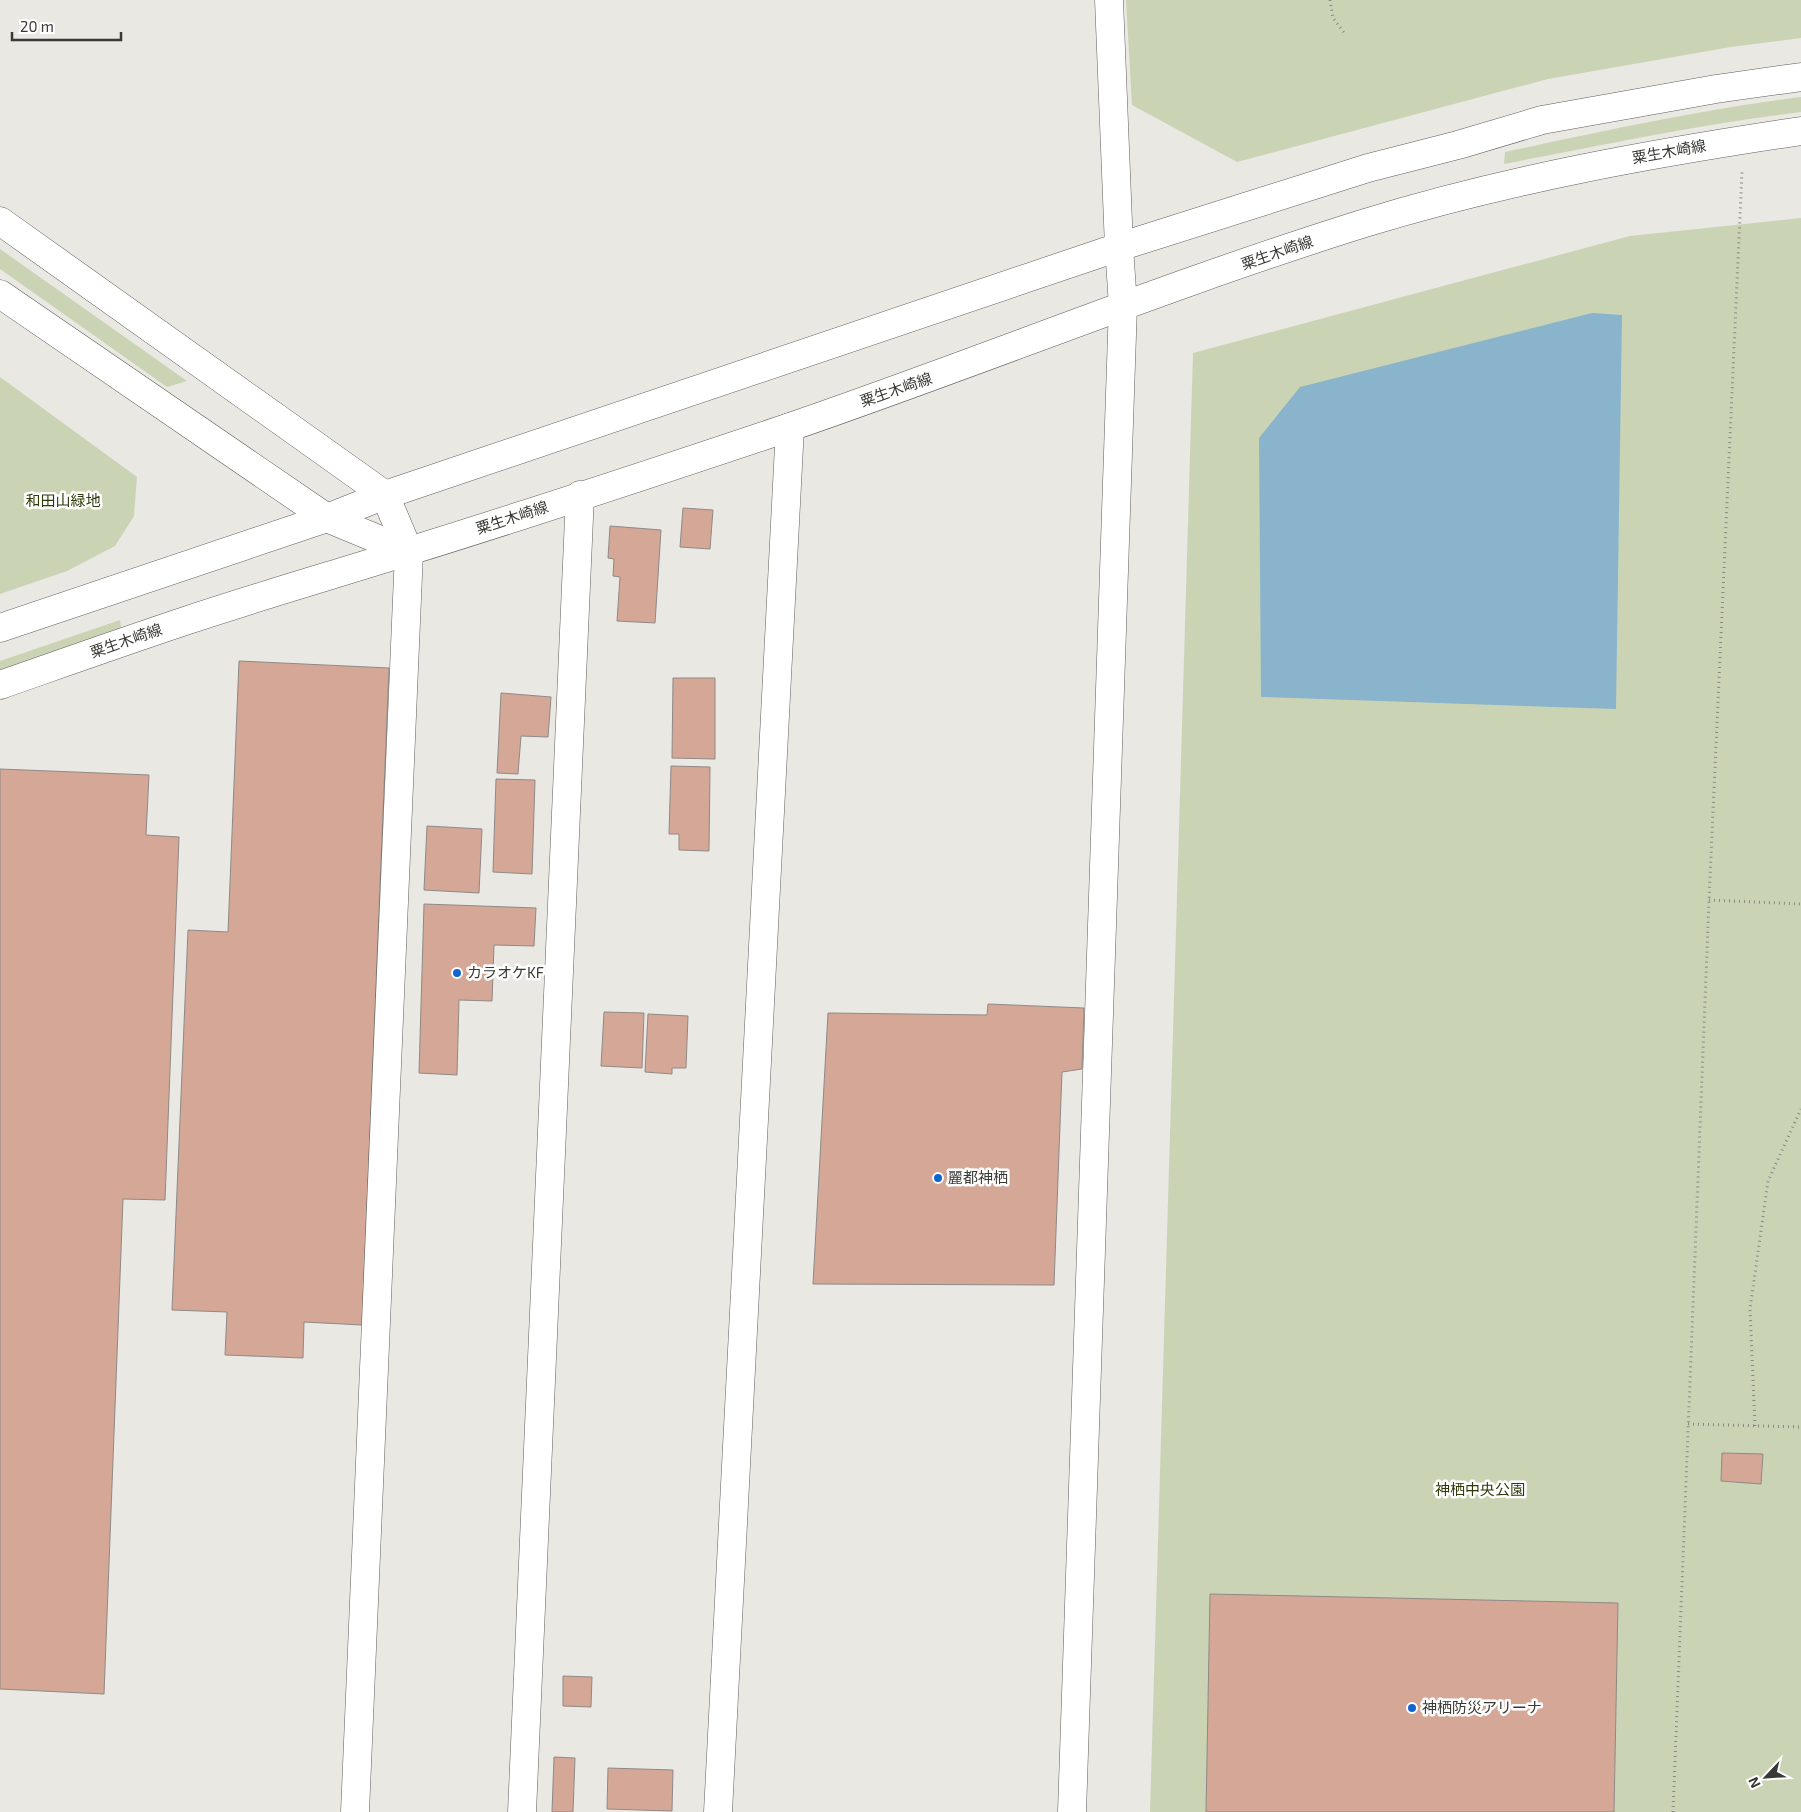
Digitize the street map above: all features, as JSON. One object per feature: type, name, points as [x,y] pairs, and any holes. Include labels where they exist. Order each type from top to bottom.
[{"type":"street","points":[[1072,1812],[1123,305],[1109,0]]},
{"type":"street","points":[[0,628],[327,518],[385,495],[1119,247],[1368,168],[1458,145],[1542,120],[1716,89],[1801,77]]},
{"type":"street","name":"粟生木崎線","points":[[0,685],[192,618],[409,552],[790,427],[928,379],[1123,305],[1367,222],[1556,173],[1726,142],[1801,131]]},
{"type":"street","points":[[0,221],[385,495],[409,552],[355,1812]]},
{"type":"street","points":[[0,294],[327,518],[409,552]]},
{"type":"street","points":[[718,1812],[790,427]]},
{"type":"street","points":[[522,1812],[580,495]]},
{"type":"path","points":[[1330,0],[1333,18],[1346,35]]},
{"type":"path","points":[[1673,1812],[1709,900],[1742,169]]},
{"type":"path","points":[[1709,900],[1801,904]]},
{"type":"path","points":[[1755,1426],[1750,1309],[1768,1181],[1801,1109]]},
{"type":"path","points":[[1688,1424],[1801,1427]]},
{"type":"green space","points":[[1126,0],[1801,0],[1801,38],[1731,47],[1548,79],[1237,162],[1132,105]]},
{"type":"green space","points":[[1801,97],[1801,112],[1689,129],[1504,164],[1505,152],[1689,115]]},
{"type":"green space","name":"神栖中央公園","points":[[1801,218],[1801,1812],[1150,1812],[1193,353],[1630,236]]},
{"type":"green space","points":[[0,249],[187,381],[167,387],[0,269]]},
{"type":"green space","name":"和田山緑地","points":[[0,377],[137,477],[134,516],[115,546],[67,571],[0,594]]},
{"type":"green space","points":[[120,620],[123,642],[0,684],[0,661]]},
{"type":"water","points":[[1592,313],[1622,315],[1616,709],[1261,697],[1259,438],[1300,387]]},
{"type":"building","points":[[683,508],[713,510],[710,549],[680,547]]},
{"type":"building","points":[[610,526],[661,530],[655,623],[617,621],[620,577],[613,576],[614,559],[608,558]]},
{"type":"building","points":[[239,661],[389,668],[362,1325],[304,1322],[303,1358],[225,1355],[227,1312],[172,1310],[188,930],[228,932]]},
{"type":"building","points":[[673,678],[715,678],[715,759],[672,758]]},
{"type":"building","points":[[501,693],[551,697],[548,737],[521,736],[518,774],[497,773]]},
{"type":"building","points":[[671,766],[710,767],[709,851],[679,850],[679,834],[669,834]]},
{"type":"building","points":[[0,769],[149,775],[146,835],[179,837],[165,1200],[123,1199],[104,1694],[0,1689]]},
{"type":"building","points":[[496,779],[535,780],[532,874],[493,872]]},
{"type":"building","points":[[427,826],[482,829],[479,893],[424,890]]},
{"type":"building","name":"カラオケKF","points":[[424,904],[536,908],[534,946],[494,945],[492,1001],[459,1000],[457,1075],[419,1073]]},
{"type":"building","name":"麗都神栖","points":[[988,1004],[1084,1008],[1082,1069],[1062,1072],[1054,1285],[813,1284],[828,1013],[987,1015]]},
{"type":"building","points":[[604,1012],[644,1013],[642,1068],[601,1066]]},
{"type":"building","points":[[648,1014],[688,1016],[686,1068],[672,1068],[672,1074],[645,1072]]},
{"type":"building","points":[[1722,1453],[1763,1454],[1761,1484],[1721,1481]]},
{"type":"building","name":"神栖防災アリーナ","points":[[1210,1594],[1618,1603],[1614,1812],[1206,1812]]},
{"type":"building","points":[[563,1676],[592,1677],[591,1707],[563,1706]]},
{"type":"building","points":[[554,1757],[575,1758],[573,1812],[552,1812]]},
{"type":"building","points":[[608,1768],[673,1770],[672,1811],[607,1809]]},
{"type":"place","name":"カラオケKF","points":[[457,973]]},
{"type":"place","name":"麗都神栖","points":[[938,1178]]},
{"type":"place","name":"神栖防災アリーナ","points":[[1412,1708]]}]
